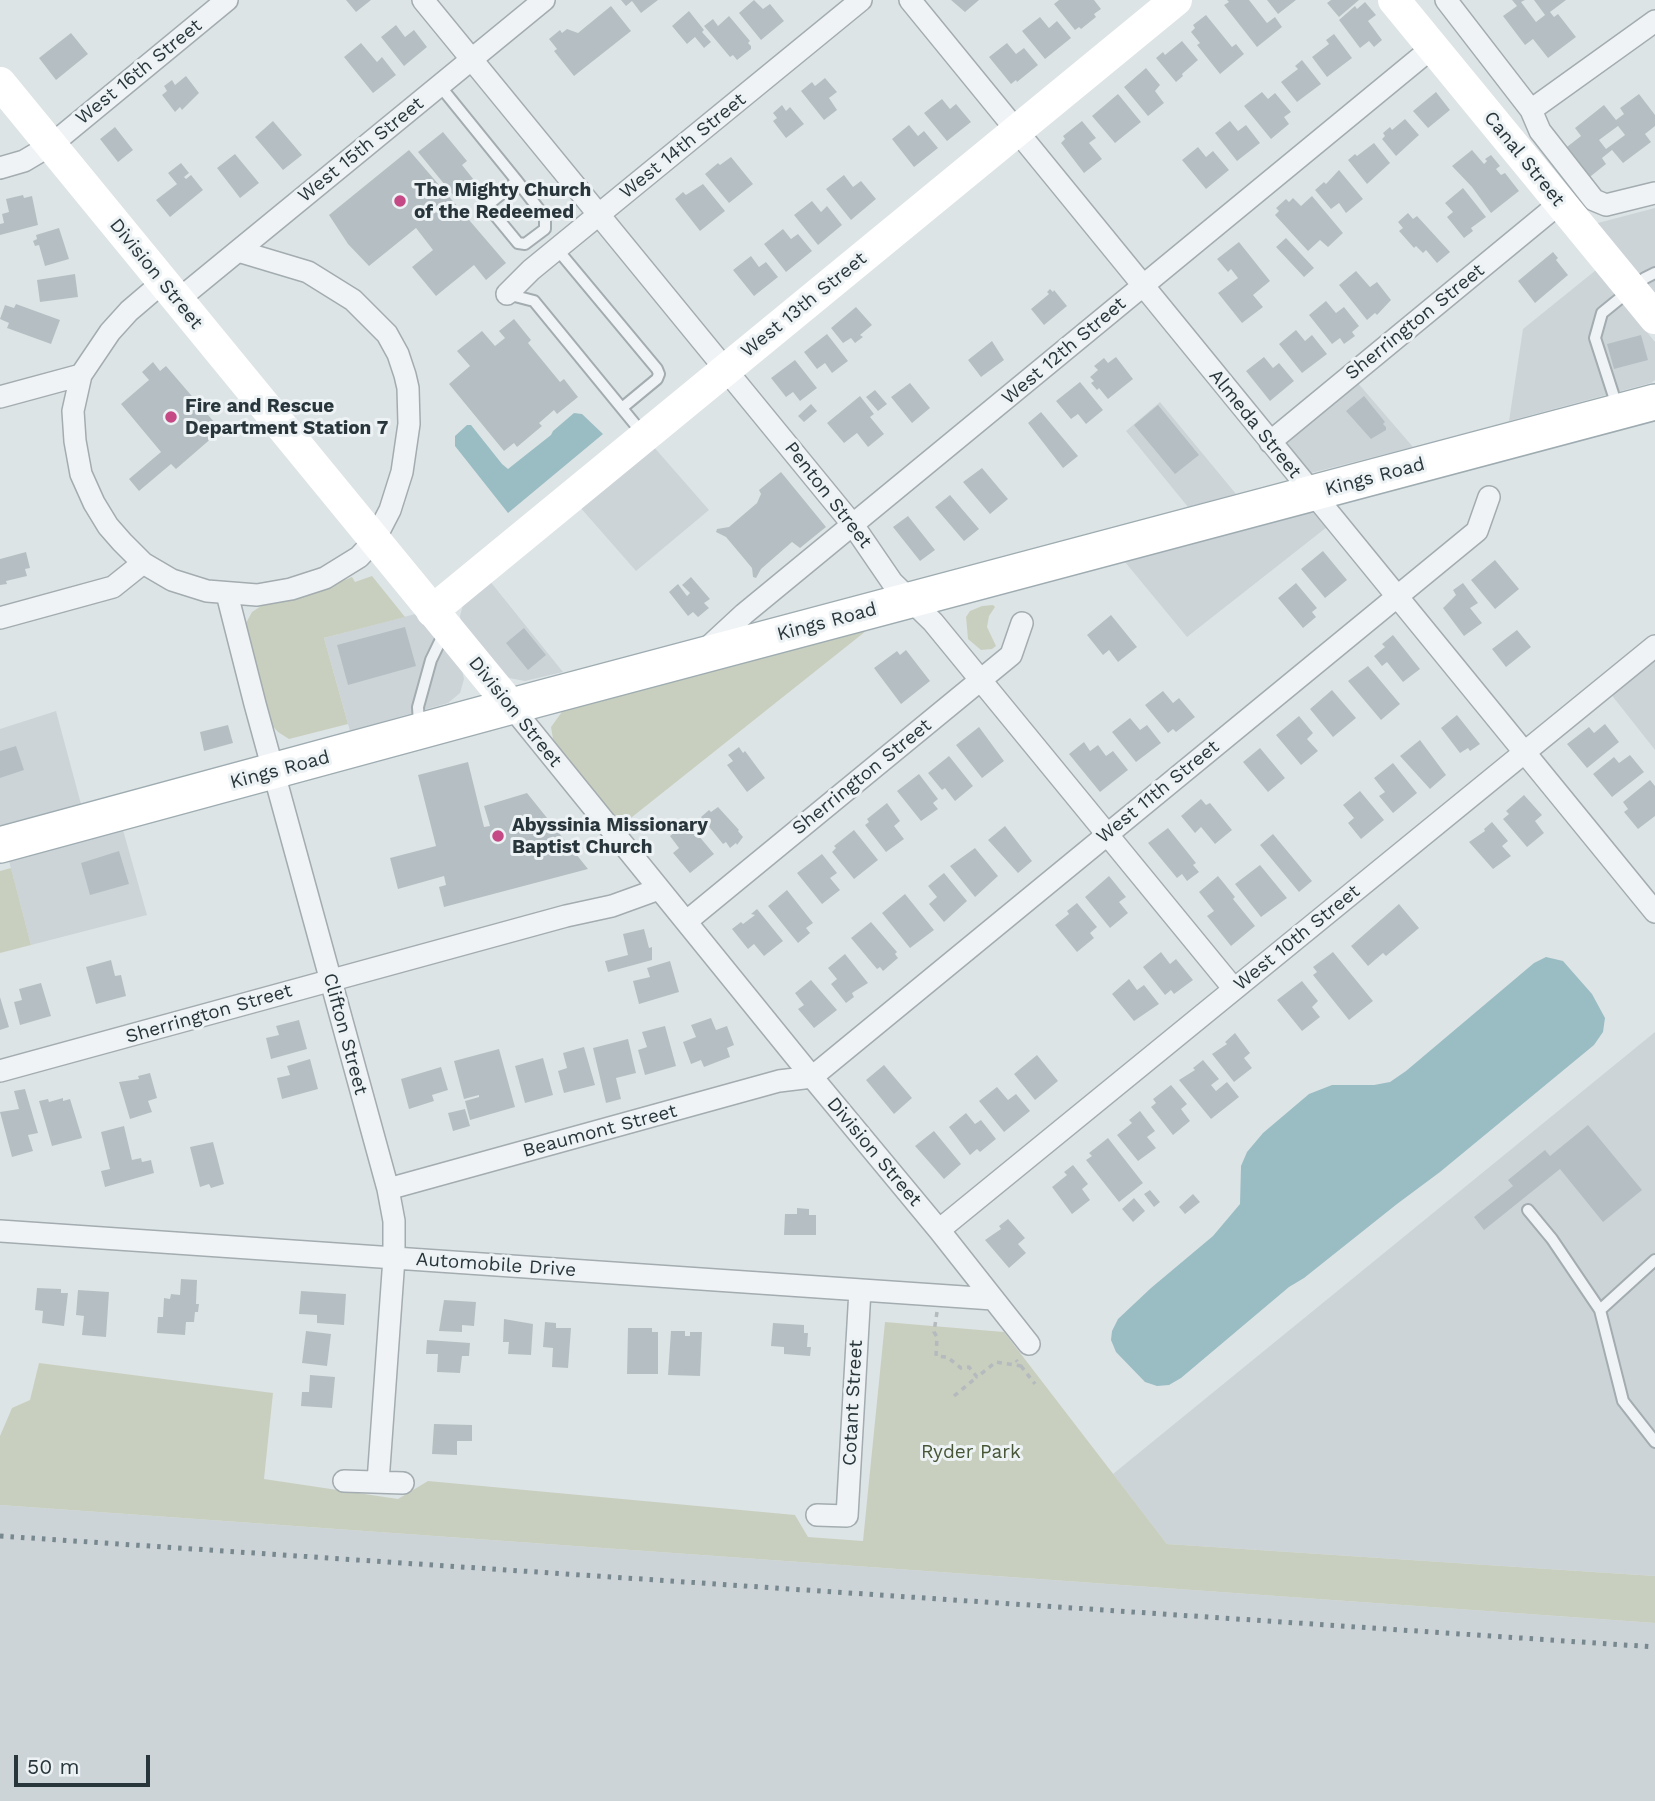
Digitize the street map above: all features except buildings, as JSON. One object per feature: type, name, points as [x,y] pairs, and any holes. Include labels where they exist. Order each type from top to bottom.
[{"type":"main road","name":"Kings Road","points":[[0,845],[511,706],[1655,402]]},
{"type":"street","name":"West 16th Street","points":[[0,168],[24,161],[51,145],[227,0]]},
{"type":"street","name":"Penton Street","points":[[423,0],[853,525],[892,582],[933,622],[1234,989]]},
{"type":"street","name":"West 15th Street","points":[[81,375],[128,311],[171,291],[238,251],[544,0]]},
{"type":"street","name":"West 14th Street","points":[[507,294],[557,248],[861,0]]},
{"type":"street","name":"Almeda Street","points":[[910,0],[1655,912]]},
{"type":"street","name":"West 13th Street","points":[[439,620],[645,436],[1176,0]]},
{"type":"street","name":"Canal Street","points":[[1394,0],[1560,203],[1643,281],[1655,318]]},
{"type":"street","points":[[1446,0],[1531,110],[1540,131],[1594,200],[1606,205],[1655,193]]},
{"type":"street","points":[[1531,110],[1655,21]]},
{"type":"street","name":"West 12th Street","points":[[698,656],[744,614],[1433,47]]},
{"type":"street","name":"Division Street","points":[[0,83],[939,1230],[992,1299],[1019,1348]]},
{"type":"street","name":"Sherrington Street","points":[[1270,442],[1560,203]]},
{"type":"street","points":[[0,397],[81,375],[73,411],[81,474],[108,526],[143,563],[172,580],[207,591],[257,595],[291,589],[325,578],[351,563],[374,541],[390,510],[402,472],[409,424],[408,388],[398,354],[377,322],[353,300],[327,282],[277,261],[238,251]]},
{"type":"street","name":"West 11th Street","points":[[812,1077],[1476,531],[1489,497]]},
{"type":"street","points":[[0,618],[113,587],[143,563]]},
{"type":"street","name":"Clifton Street","points":[[227,594],[388,1189],[394,1221],[394,1258],[377,1482]]},
{"type":"street","name":"Sherrington Street","points":[[687,922],[1011,655],[1021,623]]},
{"type":"street","name":"West 10th Street","points":[[939,1230],[1655,646]]},
{"type":"street","name":"Sherrington Street","points":[[0,1071],[566,916],[612,906],[659,889]]},
{"type":"street","name":"Beaumont Street","points":[[388,1189],[779,1081],[812,1077]]},
{"type":"street","name":"Automobile Drive","points":[[0,1231],[992,1299]]},
{"type":"street","name":"Cotant Street","points":[[817,1515],[848,1516],[860,1290]]},
{"type":"street","points":[[344,1481],[403,1483]]},
{"type":"lane","points":[[440,86],[517,181],[545,217],[545,229],[525,244],[519,243],[490,209],[490,203],[517,181]]},
{"type":"lane","points":[[557,248],[657,369],[657,379],[622,408]]},
{"type":"lane","points":[[1619,412],[1595,338],[1602,313],[1643,281]]},
{"type":"lane","points":[[507,294],[534,301],[645,436]]},
{"type":"lane","points":[[420,731],[418,707],[439,620]]},
{"type":"lane","points":[[1528,1210],[1552,1239],[1600,1310],[1623,1401],[1655,1442]]},
{"type":"lane","points":[[1600,1310],[1655,1260]]},
{"type":"path","points":[[939,1295],[934,1332],[937,1337],[933,1356],[947,1357],[961,1368],[969,1367],[977,1377]]},
{"type":"path","points":[[1019,1348],[1021,1366],[1035,1384]]},
{"type":"path","points":[[954,1396],[996,1362],[1021,1366]]},
{"type":"shaded area","points":[[1655,208],[1655,298],[1594,224]]},
{"type":"shaded area","points":[[1596,270],[1655,342],[1655,380],[1509,421],[1523,329]]},
{"type":"shaded area","points":[[1357,382],[1413,447],[1311,473],[1284,443]]},
{"type":"shaded area","points":[[1160,402],[1236,494],[1188,507],[1126,431]]},
{"type":"shaded area","points":[[653,446],[709,510],[636,571],[579,506]]},
{"type":"shaded area","points":[[1314,511],[1327,527],[1187,637],[1125,562]]},
{"type":"shaded area","points":[[489,580],[563,672],[525,681],[509,678],[496,668],[461,625],[460,616],[464,601]]},
{"type":"shaded area","points":[[419,613],[461,665],[464,679],[460,693],[448,703],[350,731],[324,638]]},
{"type":"shaded area","points":[[1655,657],[1655,750],[1610,693]]},
{"type":"shaded area","points":[[56,711],[81,804],[0,826],[0,729]]},
{"type":"shaded area","points":[[123,830],[147,915],[31,945],[9,861]]},
{"type":"shaded area","points":[[1655,1032],[1655,1576],[1167,1544],[1113,1474]]},
{"type":"shaded area","points":[[0,1505],[1655,1623],[1655,1801],[0,1801]]},
{"type":"green space","points":[[372,576],[405,617],[324,638],[348,724],[289,739],[270,723],[245,625],[252,612],[261,606],[311,594],[352,577],[355,582]]},
{"type":"green space","points":[[993,605],[995,607],[989,616],[987,627],[996,646],[981,650],[968,639],[966,617],[970,611]]},
{"type":"green space","points":[[866,631],[622,825],[567,760],[553,739],[551,727],[564,709]]},
{"type":"green space","points":[[11,868],[31,945],[0,953],[0,871]]},
{"type":"green space","name":"Ryder Park","points":[[885,1322],[1004,1332],[1167,1544],[1655,1576],[1655,1623],[0,1505],[0,1436],[12,1408],[30,1400],[39,1363],[273,1393],[264,1479],[398,1499],[428,1481],[795,1515],[808,1537],[863,1541]]},
{"type":"water","points":[[574,413],[582,414],[603,434],[508,513],[455,446],[455,436],[467,425],[471,425],[508,469]]},
{"type":"water","points":[[1546,957],[1563,961],[1592,994],[1605,1018],[1603,1032],[1594,1045],[1440,1172],[1289,1287],[1181,1378],[1169,1385],[1157,1386],[1145,1382],[1116,1352],[1111,1340],[1112,1331],[1118,1319],[1213,1236],[1240,1204],[1241,1166],[1247,1152],[1263,1133],[1309,1094],[1332,1085],[1374,1085],[1390,1082],[1534,963]]},
{"type":"railway","points":[[0,1536],[1655,1647]]},
{"type":"place","name":"The Mighty Church of the Redeemed","points":[[400,201]]},
{"type":"place","name":"Fire and Rescue Department Station 7","points":[[171,417]]},
{"type":"place","name":"Abyssinia Missionary Baptist Church","points":[[498,836]]}]
